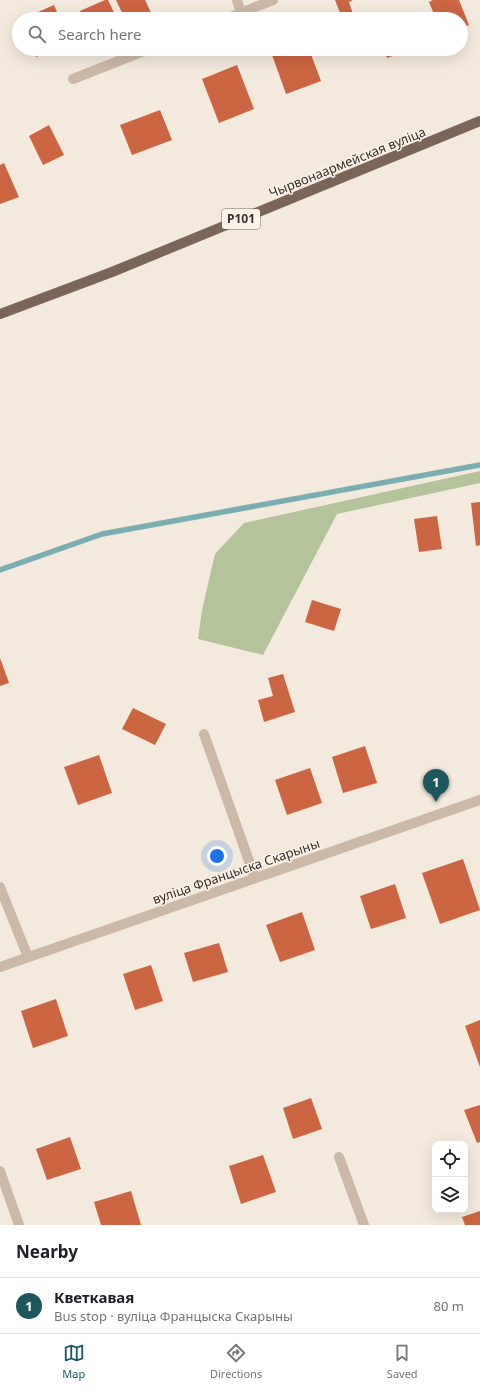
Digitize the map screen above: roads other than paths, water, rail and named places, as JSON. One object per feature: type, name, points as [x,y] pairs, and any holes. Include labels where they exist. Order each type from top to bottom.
[{"type":"main road","name":"Чырвонаармейская вуліца","points":[[0,314],[112,272],[480,121]]},
{"type":"street","points":[[236,0],[241,12]]},
{"type":"street","points":[[243,12],[273,0]]},
{"type":"street","points":[[73,79],[131,56]]},
{"type":"street","points":[[204,734],[256,878]]},
{"type":"street","name":"вуліца Францыска Скарыны","points":[[0,967],[480,800]]},
{"type":"street","points":[[0,887],[28,957]]},
{"type":"street","points":[[339,1157],[364,1225]]},
{"type":"street","points":[[0,1171],[19,1225]]},
{"type":"waterway","points":[[0,570],[102,534],[480,465]]},
{"type":"place","name":"Кветкавая","points":[[436,802]]}]
